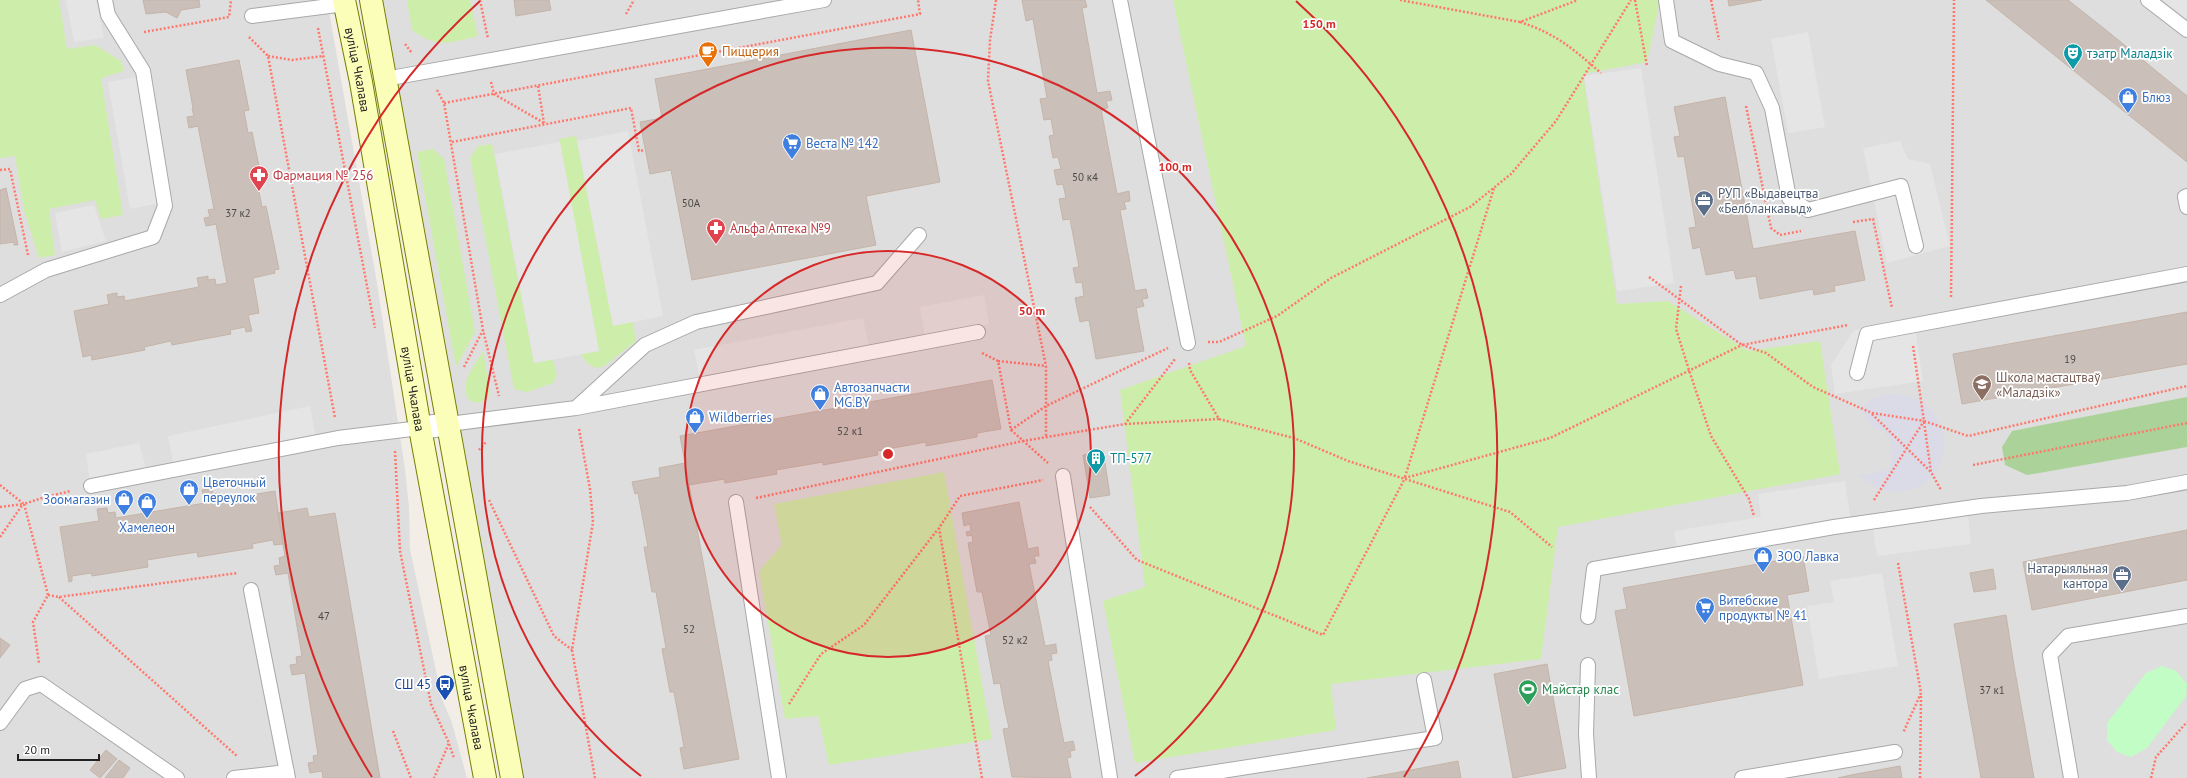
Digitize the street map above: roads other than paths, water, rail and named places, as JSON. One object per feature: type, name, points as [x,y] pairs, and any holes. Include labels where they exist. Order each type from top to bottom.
[{"type":"main road","name":"вуліца Чкалава","points":[[371,0],[512,778]]},
{"type":"main road","name":"вуліца Чкалава","points":[[344,2],[361,82],[420,428],[486,778]]},
{"type":"street","points":[[344,2],[371,0]]},
{"type":"street","points":[[361,82],[385,79]]},
{"type":"street","points":[[420,428],[449,424]]},
{"type":"lane","points":[[0,295],[46,270],[153,237],[165,206],[143,71],[108,15],[105,0]]},
{"type":"lane","points":[[385,79],[824,0]]},
{"type":"lane","points":[[1120,0],[1188,343]]},
{"type":"lane","points":[[1666,0],[1672,41],[1719,64],[1756,73],[1772,108],[1789,198],[1808,210],[1901,186],[1916,246]]},
{"type":"lane","points":[[2148,0],[2187,30]]},
{"type":"lane","points":[[252,16],[315,9],[344,2]]},
{"type":"lane","points":[[2187,196],[2185,198],[2187,207]]},
{"type":"lane","points":[[576,408],[645,345],[696,322],[877,283],[918,234]]},
{"type":"lane","points":[[1857,373],[1867,334],[2187,274]]},
{"type":"lane","points":[[449,424],[505,419],[576,408],[978,332]]},
{"type":"lane","points":[[91,486],[338,438],[420,428]]},
{"type":"lane","points":[[1063,476],[1110,778]]},
{"type":"lane","points":[[1588,617],[1594,569],[1834,527],[1981,506],[2127,493],[2187,482]]},
{"type":"lane","points":[[736,502],[773,729],[779,778]]},
{"type":"lane","points":[[234,778],[258,775],[287,775],[251,590]]},
{"type":"lane","points":[[2071,778],[2050,655],[2068,636],[2187,616]]},
{"type":"lane","points":[[1588,665],[1586,734],[1589,778]]},
{"type":"lane","points":[[1176,778],[1435,738],[1424,680]]},
{"type":"lane","points":[[0,723],[25,689],[41,684],[177,778]]},
{"type":"lane","points":[[1742,778],[1895,752]]},
{"type":"place","name":"Пиццерия","points":[[708,68]]},
{"type":"place","name":"тэатр Маладзік","points":[[2073,70]]},
{"type":"place","name":"Блюз","points":[[2128,114]]},
{"type":"place","name":"Веста № 142","points":[[792,160]]},
{"type":"place","name":"Фармация № 256","points":[[259,192]]},
{"type":"place","name":"РУП «Выдавецтва «Белбланкавыд»","points":[[1704,217]]},
{"type":"place","name":"Альфа Аптека №9","points":[[716,245]]},
{"type":"place","name":"Школа мастацтваў «Маладзік»","points":[[1982,401]]},
{"type":"place","name":"Автозапчасти MG.BY","points":[[820,411]]},
{"type":"place","name":"Wildberries","points":[[695,434]]},
{"type":"place","name":"ТП-577","points":[[1096,475]]},
{"type":"place","name":"Цветочный переулок","points":[[189,506]]},
{"type":"place","name":"Зоомагазин","points":[[124,516]]},
{"type":"place","name":"Хамелеон","points":[[147,519]]},
{"type":"place","name":"ЗОО Лавка","points":[[1763,573]]},
{"type":"place","name":"Натарыяльная кантора","points":[[2122,592]]},
{"type":"place","name":"Витебские продукты № 41","points":[[1705,624]]},
{"type":"place","name":"СШ 45","points":[[445,701]]},
{"type":"place","name":"Майстар клас","points":[[1528,706]]}]
